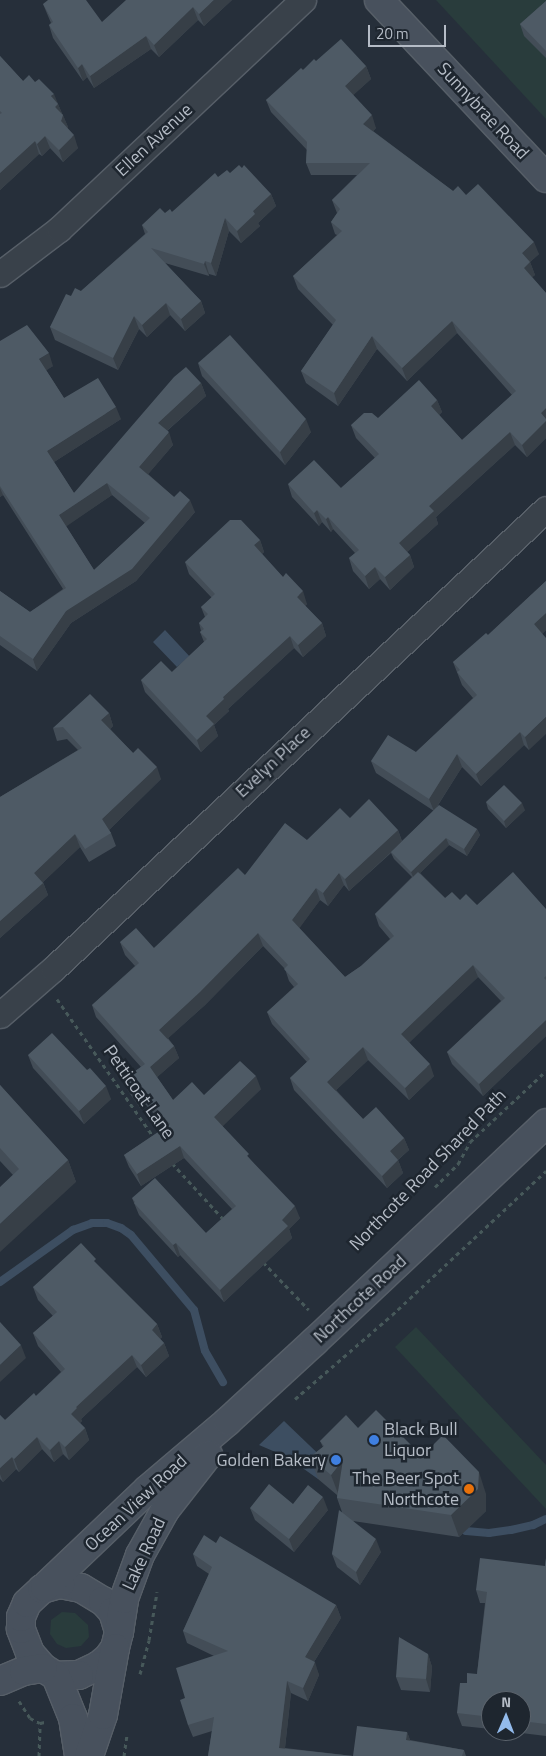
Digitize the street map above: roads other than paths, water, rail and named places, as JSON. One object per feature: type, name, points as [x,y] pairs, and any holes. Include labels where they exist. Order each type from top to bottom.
[{"type":"main road","name":"Sunnybrae Road","points":[[379,0],[546,178]]},
{"type":"main road","name":"Northcote Road","points":[[184,1483],[216,1446],[228,1421],[546,1123]]},
{"type":"main road","name":"Ocean View Road","points":[[0,1639],[36,1595],[147,1490],[228,1421]]},
{"type":"main road","name":"Lake Road","points":[[89,1756],[103,1714],[124,1599],[140,1555],[165,1510],[184,1483]]},
{"type":"main road","points":[[8,1688],[24,1671],[49,1672],[71,1676],[86,1672],[103,1662],[117,1640],[113,1612],[93,1594],[69,1584],[36,1595],[21,1621],[23,1637],[30,1653],[49,1672],[73,1718],[79,1756]]},
{"type":"street","name":"Ellen Avenue","points":[[0,274],[60,230],[303,0]]},
{"type":"street","name":"Evelyn Place","points":[[0,1015],[53,969],[546,509]]},
{"type":"water","points":[[165,630],[192,659],[188,663],[182,663],[177,667],[153,642]]},
{"type":"water","points":[[284,1421],[332,1467],[318,1479],[287,1457],[259,1445]]},
{"type":"waterway","points":[[0,1282],[73,1230],[92,1223],[107,1223],[121,1228],[131,1235],[194,1310],[205,1351],[223,1382]]},
{"type":"waterway","points":[[466,1531],[489,1533],[511,1530],[533,1525],[546,1519]]},
{"type":"place","name":"Black Bull Liquor","points":[[374,1440]]},
{"type":"place","name":"Golden Bakery","points":[[336,1460]]},
{"type":"place","name":"The Beer Spot Northcote","points":[[469,1489]]}]
